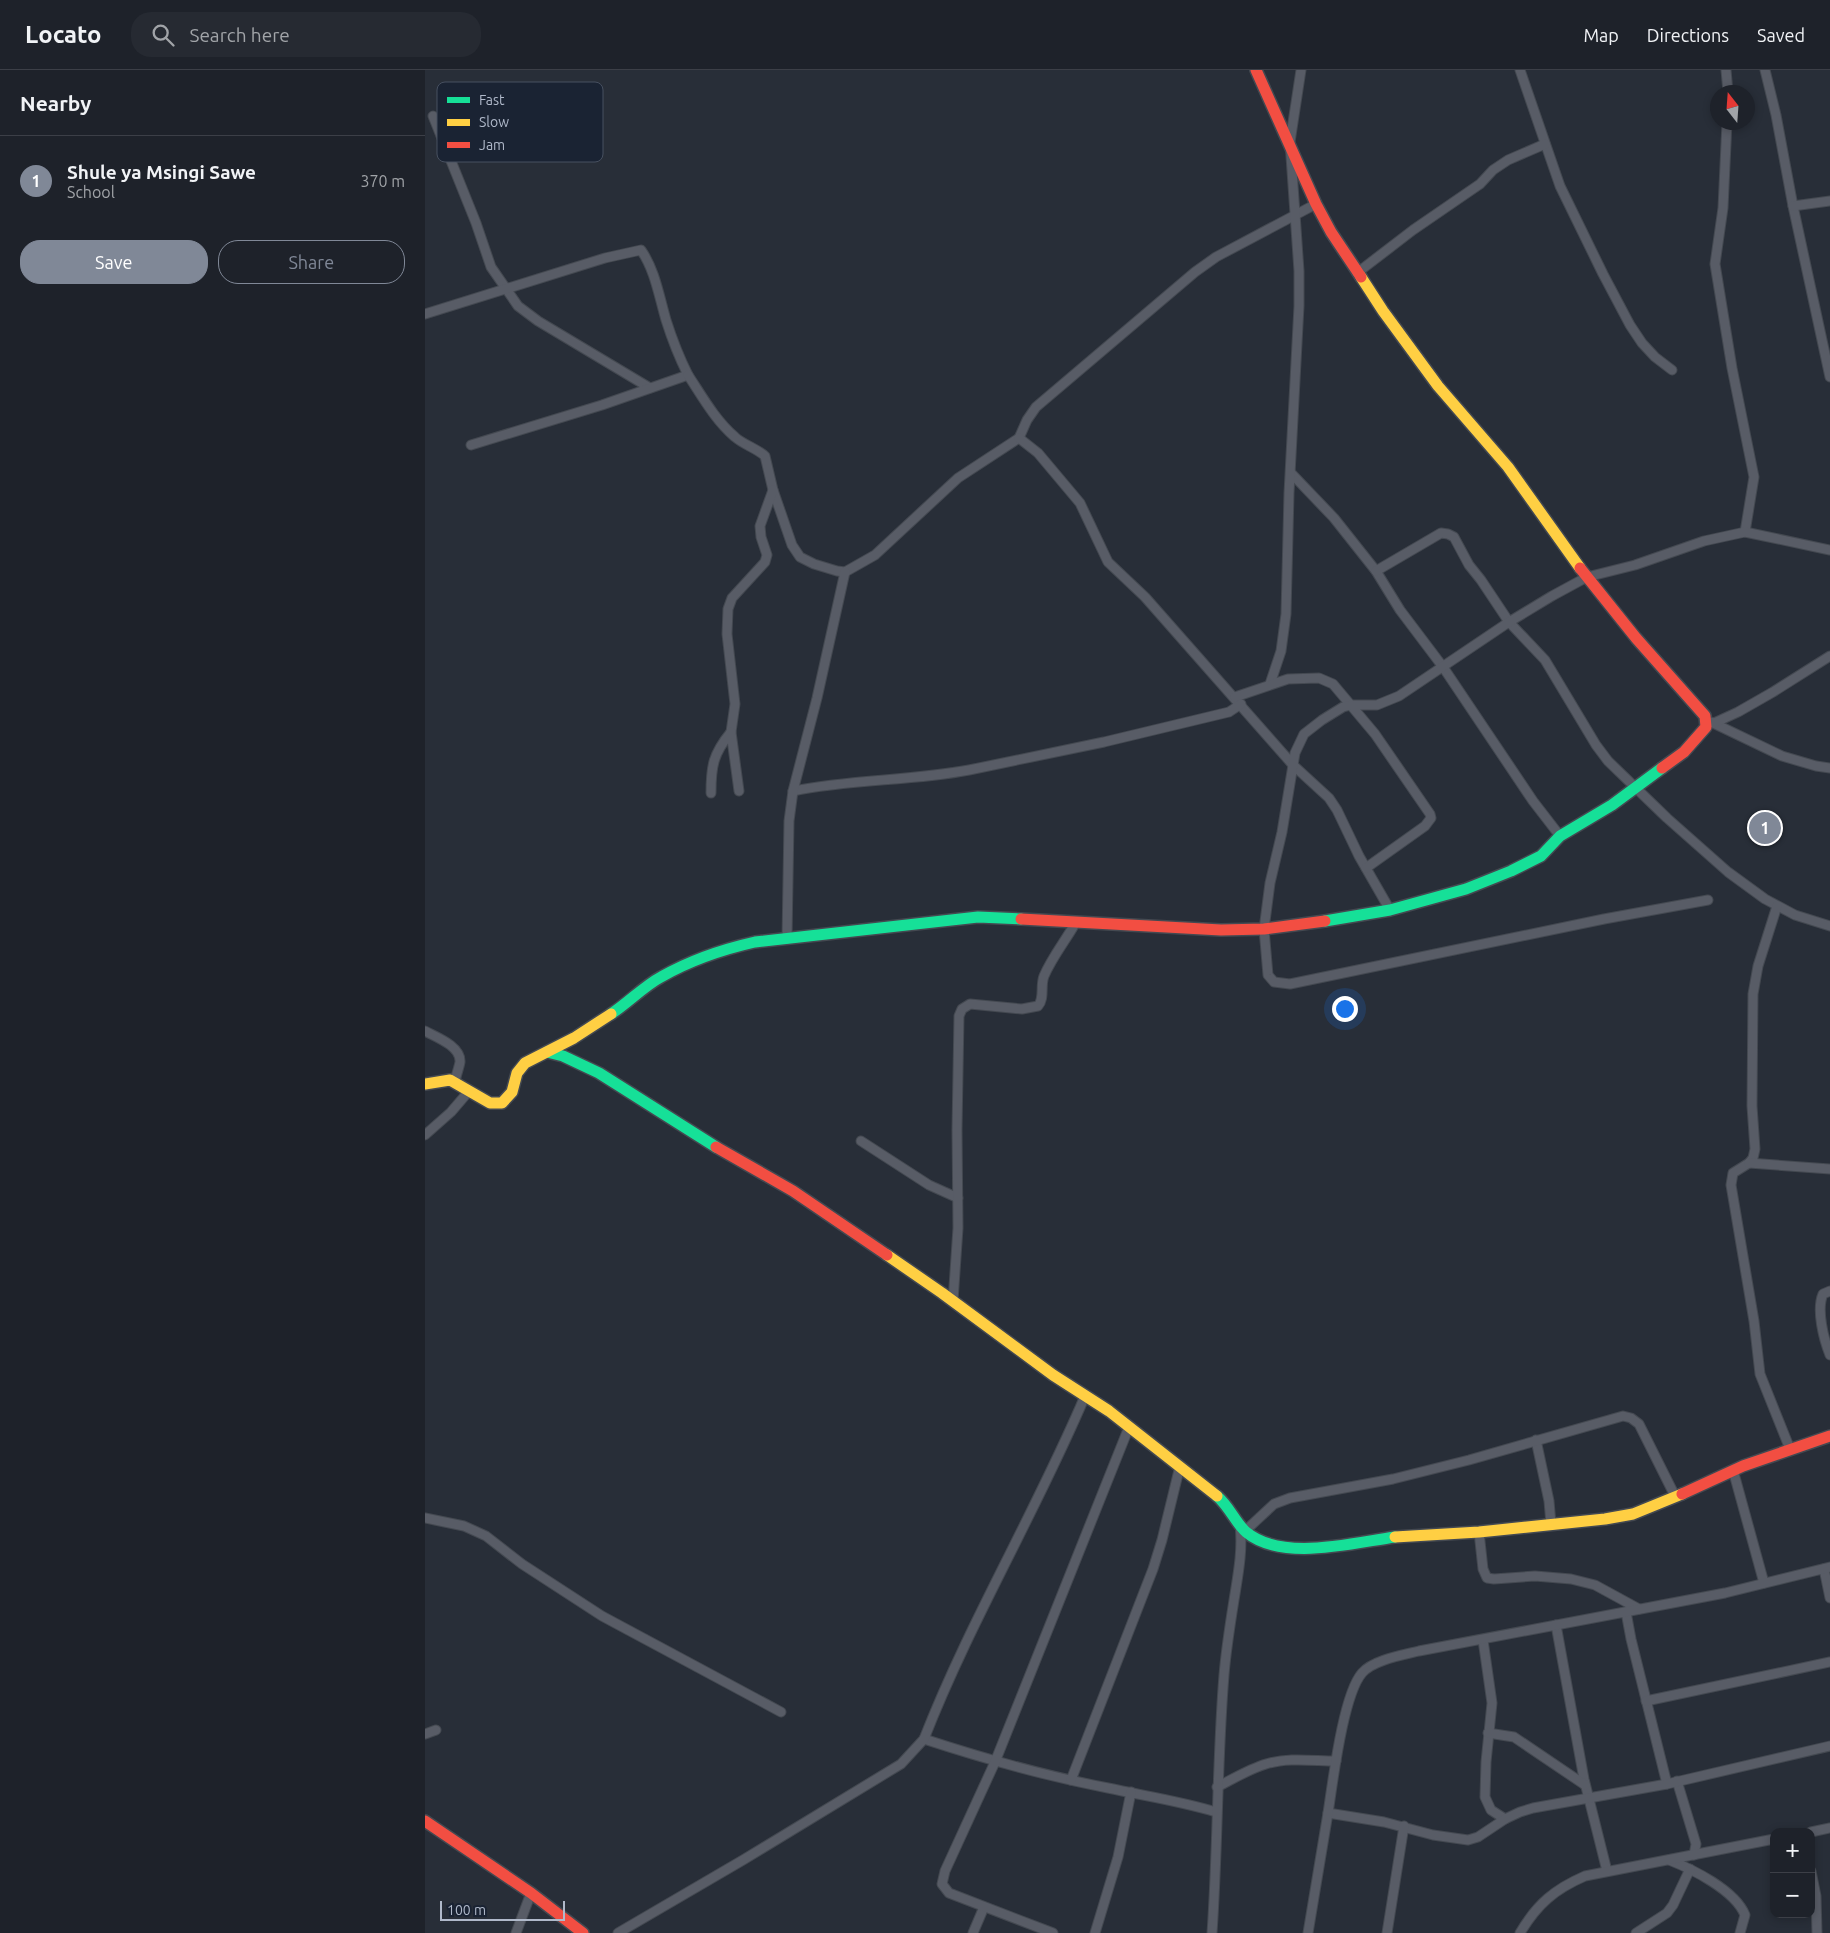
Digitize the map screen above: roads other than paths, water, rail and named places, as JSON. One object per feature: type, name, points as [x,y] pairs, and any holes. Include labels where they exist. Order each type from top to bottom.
[{"type":"street","points":[[1256,70],[1290,142],[1316,204],[1357,273],[1438,386],[1508,466],[1587,577],[1636,638],[1710,721],[1782,756],[1830,768]]},
{"type":"street","points":[[1270,684],[1281,651],[1286,614],[1289,493],[1299,306],[1290,142],[1301,70]]},
{"type":"street","points":[[1520,70],[1567,202],[1630,325],[1642,343],[1655,357],[1672,370]]},
{"type":"street","points":[[1726,70],[1727,85]]},
{"type":"street","points":[[1765,70],[1830,378]]},
{"type":"street","points":[[433,116],[437,126]]},
{"type":"street","points":[[1727,130],[1723,208],[1715,264],[1732,368],[1754,477],[1745,532]]},
{"type":"street","points":[[1357,273],[1413,230],[1480,184],[1493,170],[1508,160],[1545,144]]},
{"type":"street","points":[[451,162],[491,267],[518,306],[538,321],[650,388]]},
{"type":"street","points":[[1793,206],[1830,201]]},
{"type":"street","points":[[425,314],[605,258],[641,250],[648,260],[673,343],[688,375],[720,422],[736,439],[765,456],[773,490],[792,545],[800,557],[813,564],[845,572],[875,555],[959,478],[1019,438],[1027,420],[1036,407],[1195,272],[1216,257],[1316,204]]},
{"type":"street","points":[[471,445],[602,405],[688,375]]},
{"type":"street","points":[[1019,438],[1038,453],[1079,503],[1108,562],[1145,597],[1293,765],[1329,798],[1390,910]]},
{"type":"street","points":[[1291,473],[1334,518],[1376,571],[1400,610],[1443,667],[1533,801],[1560,836]]},
{"type":"street","points":[[739,791],[731,732],[735,704],[727,634],[728,609],[732,598],[765,562],[767,555],[759,526],[773,490]]},
{"type":"street","points":[[1708,900],[1605,919],[1290,984],[1274,982],[1268,976],[1264,929],[1295,753],[1304,734],[1343,707],[1351,705],[1377,705],[1399,696],[1509,622],[1587,577],[1635,565],[1704,540],[1745,532],[1830,550]]},
{"type":"street","points":[[1376,571],[1441,533],[1448,534],[1454,538],[1469,565],[1509,622],[1545,660],[1596,745],[1608,761],[1667,818],[1728,872],[1777,906],[1795,915],[1830,926]]},
{"type":"street","points":[[787,939],[789,821],[793,791],[817,698],[845,572]]},
{"type":"street","points":[[425,1084],[445,1080],[455,1082],[491,1103],[502,1103],[512,1092],[520,1067],[525,1063],[574,1038],[627,1004],[660,977],[722,950],[755,942],[978,917],[1221,930],[1264,929],[1309,924],[1390,910],[1466,889],[1511,871],[1541,856],[1560,836],[1612,805],[1694,743],[1710,721],[1738,712],[1830,656]]},
{"type":"street","points":[[793,791],[837,784],[961,771],[1111,740],[1229,712],[1238,701],[1270,684],[1288,679],[1319,678],[1333,684],[1351,705],[1414,789],[1431,818],[1429,823],[1419,831],[1366,868]]},
{"type":"street","points":[[711,793],[713,762],[719,747],[731,732]]},
{"type":"street","points":[[1777,906],[1758,966],[1753,994],[1752,1106],[1755,1149],[1749,1164],[1733,1173],[1732,1192],[1754,1321],[1760,1374],[1790,1449]]},
{"type":"street","points":[[953,1301],[958,1228],[959,1016],[962,1008],[970,1004],[1023,1009],[1038,1006],[1042,1000],[1042,984],[1047,971],[1076,922]]},
{"type":"street","points":[[425,1031],[447,1043],[459,1055],[460,1061],[455,1082]]},
{"type":"street","points":[[547,1052],[570,1059],[599,1073],[729,1155],[793,1191],[953,1301],[1053,1375],[1129,1427],[1224,1502],[1242,1527],[1256,1538],[1289,1549],[1331,1546],[1401,1536],[1479,1532],[1605,1519],[1633,1514],[1733,1470],[1830,1436]]},
{"type":"street","points":[[425,1136],[451,1112],[469,1091]]},
{"type":"street","points":[[861,1141],[929,1185],[958,1198]]},
{"type":"street","points":[[1749,1164],[1830,1169]]},
{"type":"street","points":[[1830,1291],[1823,1294],[1821,1301],[1823,1336],[1830,1355]]},
{"type":"street","points":[[618,1933],[901,1764],[925,1739],[965,1643],[1065,1443],[1085,1396]]},
{"type":"street","points":[[1212,1933],[1216,1865],[1217,1787],[1224,1675],[1240,1561],[1242,1527],[1274,1504],[1290,1498],[1393,1479],[1469,1460],[1623,1416],[1631,1418],[1639,1424],[1675,1496]]},
{"type":"street","points":[[1053,1933],[949,1893],[943,1888],[942,1884],[945,1871],[962,1831],[995,1762],[1129,1427]]},
{"type":"street","points":[[1536,1440],[1549,1501],[1551,1524]]},
{"type":"street","points":[[1071,1780],[1163,1540],[1179,1466]]},
{"type":"street","points":[[1733,1470],[1764,1583]]},
{"type":"street","points":[[425,1518],[464,1526],[486,1536],[522,1564],[602,1616],[781,1712]]},
{"type":"street","points":[[1479,1532],[1483,1569],[1487,1578],[1535,1576],[1571,1579],[1595,1585],[1639,1609]]},
{"type":"street","points":[[1308,1933],[1336,1761],[1350,1698],[1356,1681],[1363,1671],[1384,1660],[1410,1653],[1626,1612],[1827,1568],[1830,1598]]},
{"type":"street","points":[[1626,1612],[1667,1784]]},
{"type":"street","points":[[1556,1625],[1585,1785],[1607,1871]]},
{"type":"street","points":[[1483,1640],[1491,1693],[1485,1797],[1491,1810],[1505,1819]]},
{"type":"street","points":[[1646,1701],[1830,1662]]},
{"type":"street","points":[[425,1734],[436,1730]]},
{"type":"street","points":[[1488,1733],[1514,1737],[1585,1785]]},
{"type":"street","points":[[925,1739],[995,1762],[1071,1780],[1160,1797],[1216,1812]]},
{"type":"street","points":[[1328,1813],[1404,1826],[1433,1835],[1468,1840],[1478,1837],[1505,1819],[1533,1808],[1677,1782],[1830,1746]]},
{"type":"street","points":[[1217,1787],[1267,1763],[1286,1760],[1336,1761]]},
{"type":"street","points":[[1677,1782],[1696,1844],[1694,1855]]},
{"type":"street","points":[[1095,1933],[1118,1857],[1131,1792]]},
{"type":"street","points":[[425,1821],[531,1893],[583,1933]]},
{"type":"street","points":[[1387,1933],[1404,1826]]},
{"type":"street","points":[[1815,1831],[1830,1828]]},
{"type":"street","points":[[1520,1933],[1538,1907],[1553,1892],[1585,1876],[1770,1840]]},
{"type":"street","points":[[1669,1860],[1690,1869],[1723,1890],[1744,1910],[1745,1919],[1740,1933]]},
{"type":"street","points":[[1636,1933],[1667,1913],[1673,1905],[1690,1869]]},
{"type":"street","points":[[1811,1873],[1816,1896],[1817,1933]]},
{"type":"street","points":[[516,1933],[531,1893]]},
{"type":"street","points":[[973,1933],[984,1907]]},
{"type":"place","name":"Shule ya Msingi Sawe","points":[[1765,828]]}]
